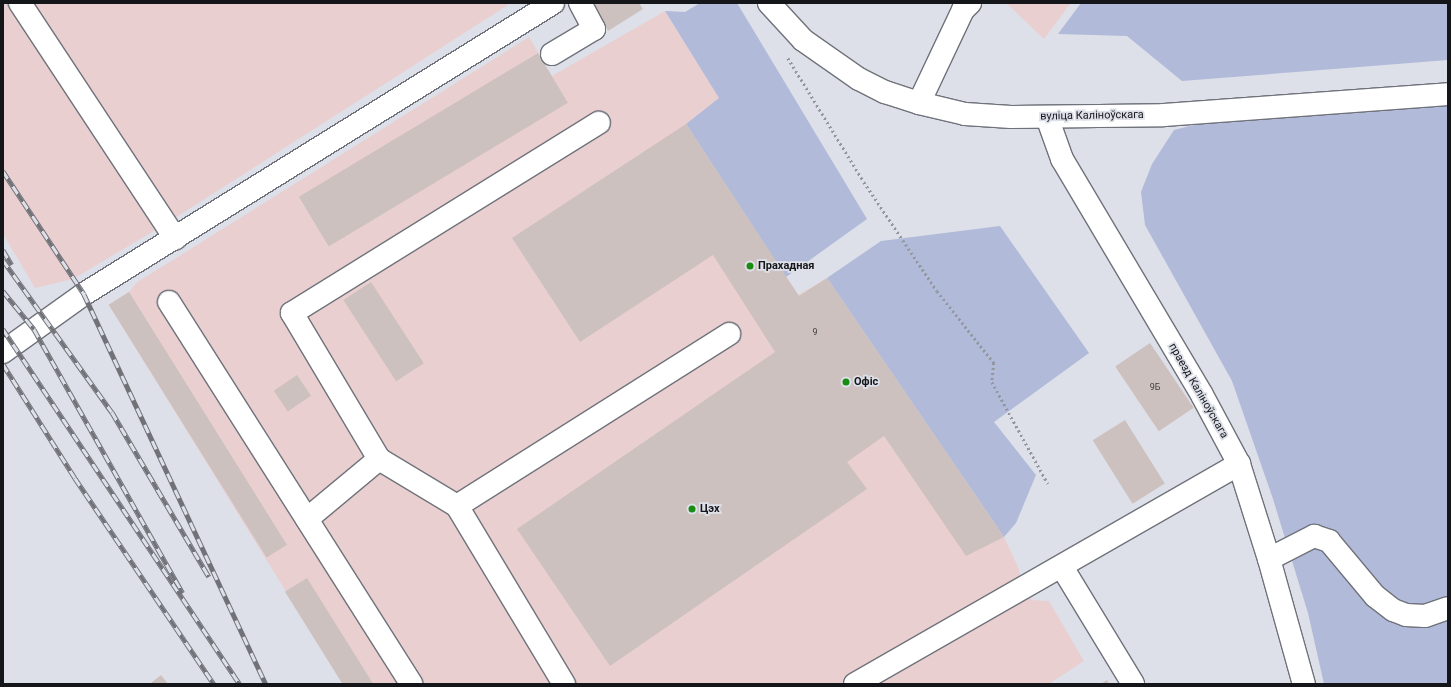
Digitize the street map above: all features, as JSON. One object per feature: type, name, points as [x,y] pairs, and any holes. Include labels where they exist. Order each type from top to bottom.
[{"type":"street","points":[[20,3],[175,238]]},
{"type":"street","points":[[3,352],[84,294],[553,3]]},
{"type":"street","points":[[552,54],[594,29],[580,3]]},
{"type":"street","name":"вуліца Каліноўскага","points":[[769,3],[803,40],[859,79],[885,92],[919,103],[965,114],[1047,117],[1164,115],[1448,94]]},
{"type":"street","points":[[919,103],[963,10],[970,3]]},
{"type":"street","name":"праезд Каліноўскага","points":[[1047,117],[1062,159],[1202,395],[1239,464],[1270,560],[1304,684]]},
{"type":"street","points":[[564,684],[457,506],[379,459],[292,313],[599,123]]},
{"type":"street","points":[[169,302],[411,684]]},
{"type":"street","points":[[457,506],[729,334]]},
{"type":"street","points":[[307,520],[379,459]]},
{"type":"street","points":[[855,684],[1062,567],[1239,464]]},
{"type":"street","points":[[1270,560],[1314,536],[1329,541],[1375,596],[1393,610],[1406,616],[1425,616],[1448,608]]},
{"type":"street","points":[[1062,567],[1133,684]]},
{"type":"path","points":[[786,55],[864,182],[937,291],[994,363],[992,382],[1048,484]]},
{"type":"shaded area","points":[[3,3],[511,3],[164,225],[73,279],[35,288],[3,234]]},
{"type":"shaded area","points":[[700,3],[737,3],[867,219],[786,277],[686,124],[719,98],[665,11],[685,12]]},
{"type":"shaded area","points":[[1006,3],[1071,3],[1044,39]]},
{"type":"shaded area","points":[[1081,3],[1448,3],[1448,60],[1182,81],[1127,36],[1058,34]]},
{"type":"shaded area","points":[[665,11],[720,99],[686,124],[798,295],[827,278],[1004,537],[1018,567],[1024,589],[1032,600],[1049,601],[1084,661],[1049,684],[343,684],[109,305],[129,292],[136,283],[529,37],[552,76]]},
{"type":"shaded area","points":[[1448,104],[1448,684],[1324,684],[1308,613],[1273,499],[1232,381],[1145,225],[1141,192],[1152,164],[1174,130],[1210,121]]},
{"type":"shaded area","points":[[1000,226],[1089,353],[994,422],[1036,475],[1016,523],[1004,537],[827,278],[881,241]]},
{"type":"building","points":[[591,3],[639,3],[643,9],[608,31]]},
{"type":"building","points":[[538,53],[568,103],[329,246],[299,197]]},
{"type":"building","points":[[686,124],[799,296],[827,278],[1004,537],[966,556],[884,436],[847,462],[867,489],[610,666],[517,529],[775,352],[713,255],[580,342],[512,238]]},
{"type":"building","points":[[371,282],[424,363],[396,381],[343,300]]},
{"type":"building","points":[[129,292],[287,545],[267,557],[109,305]]},
{"type":"building","points":[[1150,343],[1194,408],[1159,431],[1115,366]]},
{"type":"building","points":[[297,375],[311,396],[288,411],[274,391]]},
{"type":"building","points":[[1125,420],[1165,484],[1133,504],[1093,440]]},
{"type":"building","points":[[307,578],[373,684],[343,684],[285,592]]},
{"type":"building","points":[[161,675],[168,684],[151,683]]},
{"type":"building","points":[[1107,680],[1109,684],[1101,684]]},
{"type":"railway","points":[[3,171],[84,294],[266,684]]},
{"type":"railway","points":[[3,250],[12,265]]},
{"type":"railway","points":[[3,260],[112,412],[209,577]]},
{"type":"railway","points":[[3,291],[34,329],[183,593]]},
{"type":"railway","points":[[3,329],[240,684]]},
{"type":"railway","points":[[3,364],[75,478],[214,684]]},
{"type":"place","name":"Прахадная","points":[[750,266]]},
{"type":"place","name":"Офіс","points":[[846,382]]},
{"type":"place","name":"Цэх","points":[[692,509]]}]
